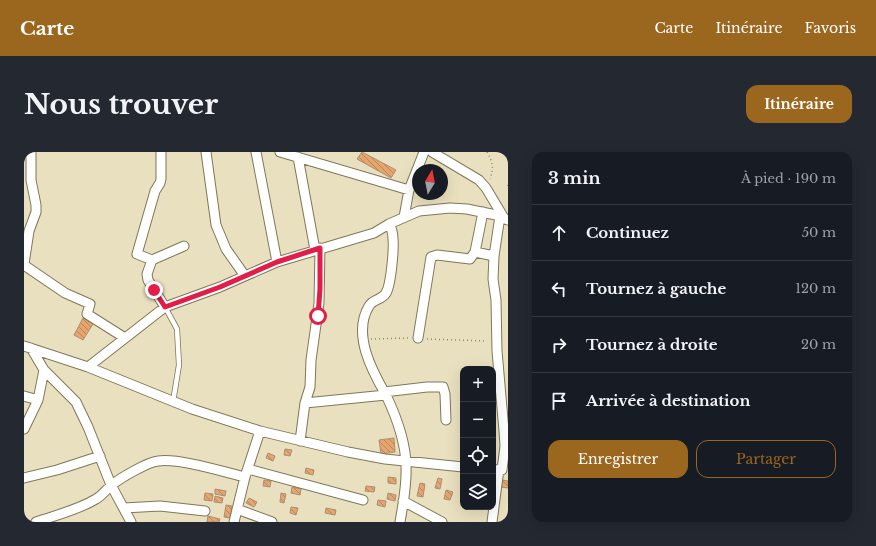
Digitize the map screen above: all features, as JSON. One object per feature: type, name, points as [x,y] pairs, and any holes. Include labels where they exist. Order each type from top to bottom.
[{"type":"street","points":[[31,152],[31,180],[36,212],[29,231],[24,264],[65,293],[90,304],[87,314],[125,338]]},
{"type":"street","points":[[161,152],[160,183],[154,191],[137,254],[152,260],[184,246]]},
{"type":"street","points":[[206,152],[216,225],[226,249],[245,276]]},
{"type":"street","points":[[256,152],[277,262]]},
{"type":"street","points":[[280,152],[298,156],[409,190]]},
{"type":"street","points":[[404,217],[409,190],[424,152]]},
{"type":"street","points":[[432,152],[476,178],[486,188],[504,218],[494,256],[493,279],[496,300],[497,342],[505,446],[492,522]]},
{"type":"street","points":[[298,156],[318,249],[319,303],[311,360],[310,387],[305,403],[300,441]]},
{"type":"street","points":[[88,367],[165,307],[220,287],[277,262],[374,233],[389,224],[419,211],[450,208],[483,212],[504,218]]},
{"type":"street","points":[[418,338],[431,257],[436,255],[468,259],[476,252],[483,212]]},
{"type":"street","points":[[389,224],[393,239],[390,280],[387,293],[372,302],[369,306],[363,325],[364,339],[370,363],[390,403],[406,460],[400,522]]},
{"type":"street","points":[[476,252],[494,256]]},
{"type":"street","points":[[152,260],[147,274],[148,280],[165,307]]},
{"type":"street","points":[[27,347],[88,367],[192,409],[260,431],[348,452],[385,459],[460,467]]},
{"type":"street","points":[[27,347],[44,370],[76,402],[112,485],[131,522]]},
{"type":"street","points":[[24,430],[38,400],[44,370]]},
{"type":"street","points":[[305,403],[385,394],[415,388],[443,387],[445,394],[446,420]]},
{"type":"street","points":[[24,396],[38,400]]},
{"type":"street","points":[[234,522],[246,473],[260,431]]},
{"type":"street","points":[[24,478],[57,470],[100,456]]},
{"type":"street","points":[[36,522],[51,520],[94,501],[104,494],[112,485],[148,464],[167,460],[246,473],[363,500]]},
{"type":"street","points":[[403,501],[442,522]]},
{"type":"street","points":[[124,508],[160,506],[205,511]]},
{"type":"street","points":[[237,509],[272,522]]},
{"type":"lane","points":[[165,307],[177,329],[179,365],[173,402]]},
{"type":"path","points":[[486,188],[493,170],[492,161],[487,152]]},
{"type":"path","points":[[364,339],[418,338],[497,342]]},
{"type":"building","points":[[362,152],[396,170],[391,178],[357,159]]},
{"type":"building","points":[[83,318],[93,324],[83,340],[74,335]]},
{"type":"building","points":[[394,438],[395,452],[381,454],[379,440]]},
{"type":"building","points":[[285,449],[292,450],[290,456],[284,455]]},
{"type":"building","points":[[268,453],[275,456],[273,461],[266,458]]},
{"type":"building","points":[[306,468],[314,470],[313,475],[305,473]]},
{"type":"building","points":[[388,477],[396,478],[396,484],[388,483]]},
{"type":"building","points":[[438,478],[442,479],[440,489],[435,488]]},
{"type":"building","points":[[264,480],[271,481],[270,487],[263,486]]},
{"type":"building","points":[[502,480],[508,481],[508,488],[501,487]]},
{"type":"building","points":[[420,483],[425,484],[423,497],[417,496]]},
{"type":"building","points":[[366,486],[375,487],[374,492],[365,491]]},
{"type":"building","points":[[292,487],[301,489],[300,495],[291,493]]},
{"type":"building","points":[[215,489],[226,491],[225,496],[215,494]]},
{"type":"building","points":[[446,490],[453,492],[450,500],[444,499]]},
{"type":"building","points":[[205,493],[213,494],[212,501],[204,500]]},
{"type":"building","points":[[281,493],[286,494],[284,503],[280,502]]},
{"type":"building","points":[[388,493],[396,495],[395,501],[387,499]]},
{"type":"building","points":[[215,496],[223,498],[222,503],[214,502]]},
{"type":"building","points":[[249,498],[257,502],[254,507],[246,503]]},
{"type":"building","points":[[378,500],[386,501],[385,507],[377,505]]},
{"type":"building","points":[[226,505],[232,506],[230,518],[224,517]]},
{"type":"building","points":[[291,507],[298,508],[296,515],[290,513]]},
{"type":"building","points":[[326,508],[336,510],[335,515],[325,513]]},
{"type":"building","points":[[208,516],[220,519],[219,522],[207,522]]},
{"type":"route","points":[[154,290],[165,307],[220,287],[277,262],[320,248],[321,259],[318,316]]}]
